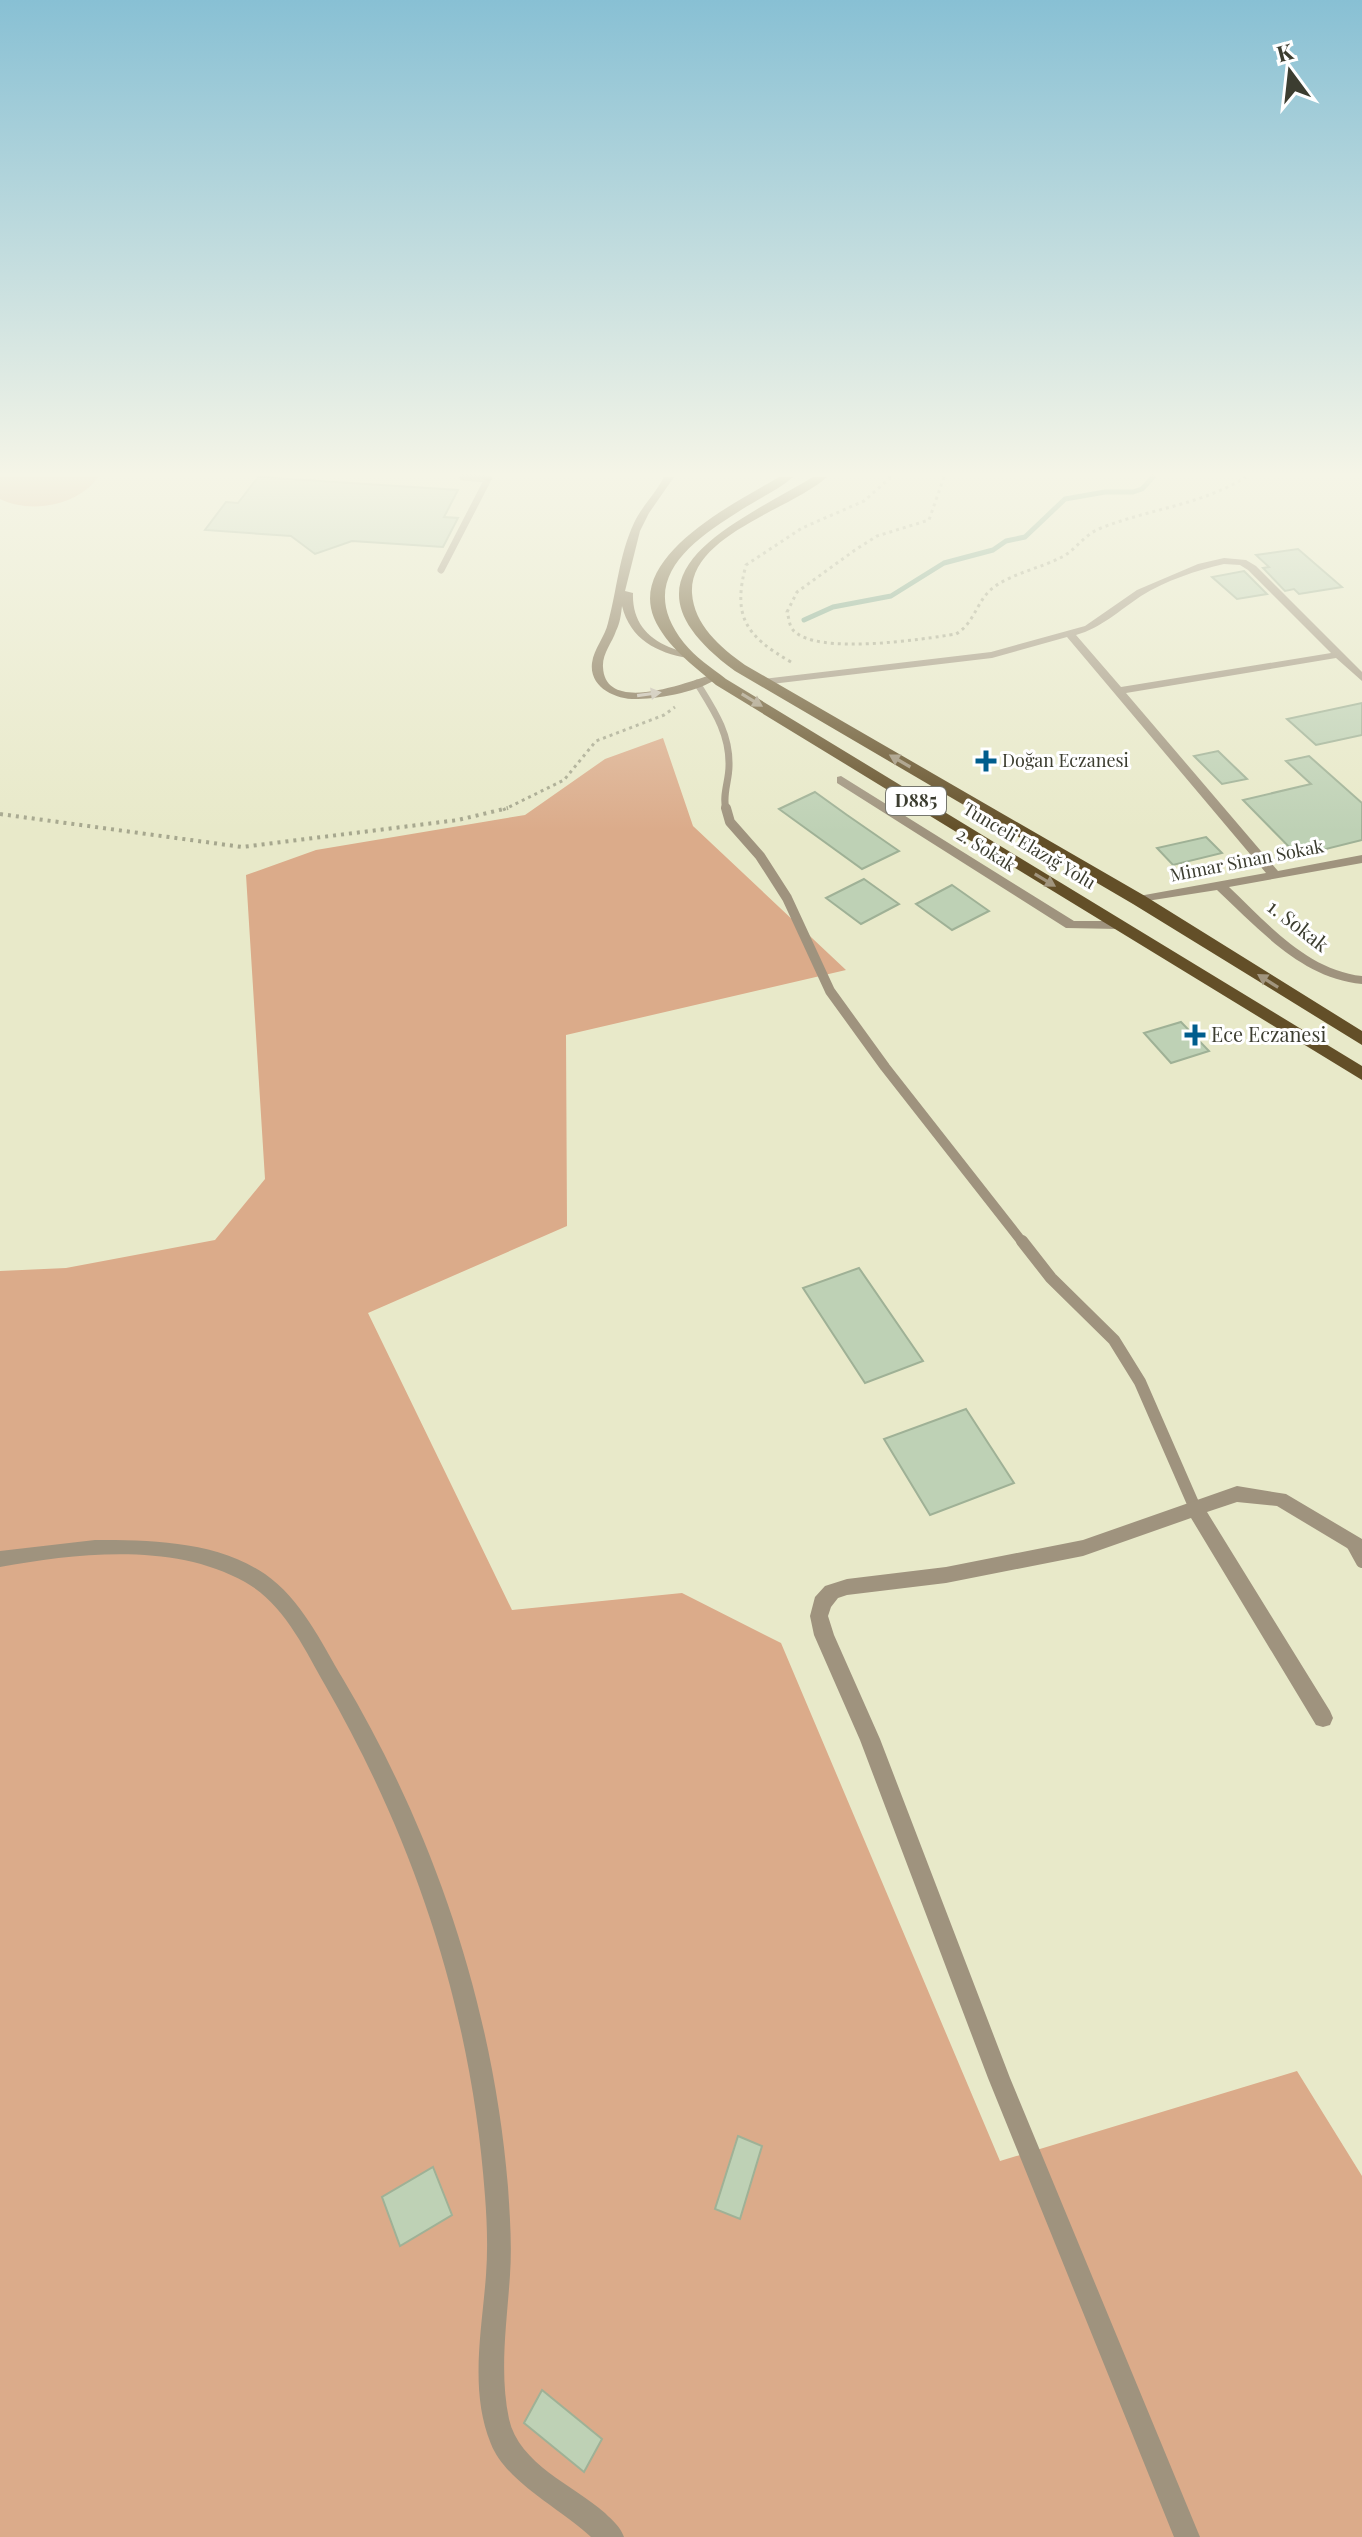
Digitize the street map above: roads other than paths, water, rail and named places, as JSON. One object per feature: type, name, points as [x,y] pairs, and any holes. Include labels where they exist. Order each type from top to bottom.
[{"type":"main road","name":"Tunceli Elazığ Yolu","points":[[659,595],[659,605],[673,638],[714,677],[1362,1074]]},
{"type":"main road","name":"Tunceli Elazığ Yolu","points":[[685,595],[702,638],[720,655],[1139,900],[1362,1039]]},
{"type":"street","points":[[620,595],[610,636],[599,658],[597,671],[604,686],[621,696],[650,696],[714,677]]},
{"type":"street","points":[[629,595],[626,607],[632,625],[656,646],[672,653],[688,655]]},
{"type":"street","points":[[763,682],[978,657],[1089,628],[1136,595]]},
{"type":"street","points":[[1281,595],[1362,678]]},
{"type":"street","points":[[1070,634],[1121,690],[1153,734],[1274,874]]},
{"type":"street","points":[[1121,690],[1337,655]]},
{"type":"street","name":"2. Sokak","points":[[841,780],[1071,925],[1119,925]]},
{"type":"street","name":"Mimar Sinan Sokak","points":[[1139,900],[1362,859]]},
{"type":"street","name":"1. Sokak","points":[[1219,885],[1284,944],[1320,969],[1362,980]]},
{"type":"street","points":[[1187,2537],[999,2078],[876,1753],[824,1635],[819,1616],[822,1603],[832,1592],[847,1587],[946,1575],[1083,1548],[1237,1494],[1280,1499],[1356,1545]]},
{"type":"street","points":[[1195,1508],[1323,1718]]},
{"type":"street","points":[[0,1559],[96,1547],[151,1548],[204,1558],[253,1576],[278,1596],[297,1619],[341,1691],[417,1849],[452,1944],[469,2008],[485,2084],[495,2173],[499,2247],[493,2382],[496,2416],[503,2444],[527,2470],[576,2506],[611,2537]]},
{"type":"lane","points":[[697,683],[721,723],[727,742],[729,766],[724,802],[730,822],[760,856],[787,898],[830,991],[885,1067],[1051,1278],[1114,1340],[1140,1382],[1195,1508]]},
{"type":"lane","points":[[1356,1545],[1362,1562]]},
{"type":"waterway","points":[[804,620],[833,607],[892,595]]},
{"type":"place","name":"Doğan Eczanesi","points":[[986,761]]},
{"type":"place","name":"Ece Eczanesi","points":[[1195,1035]]}]
